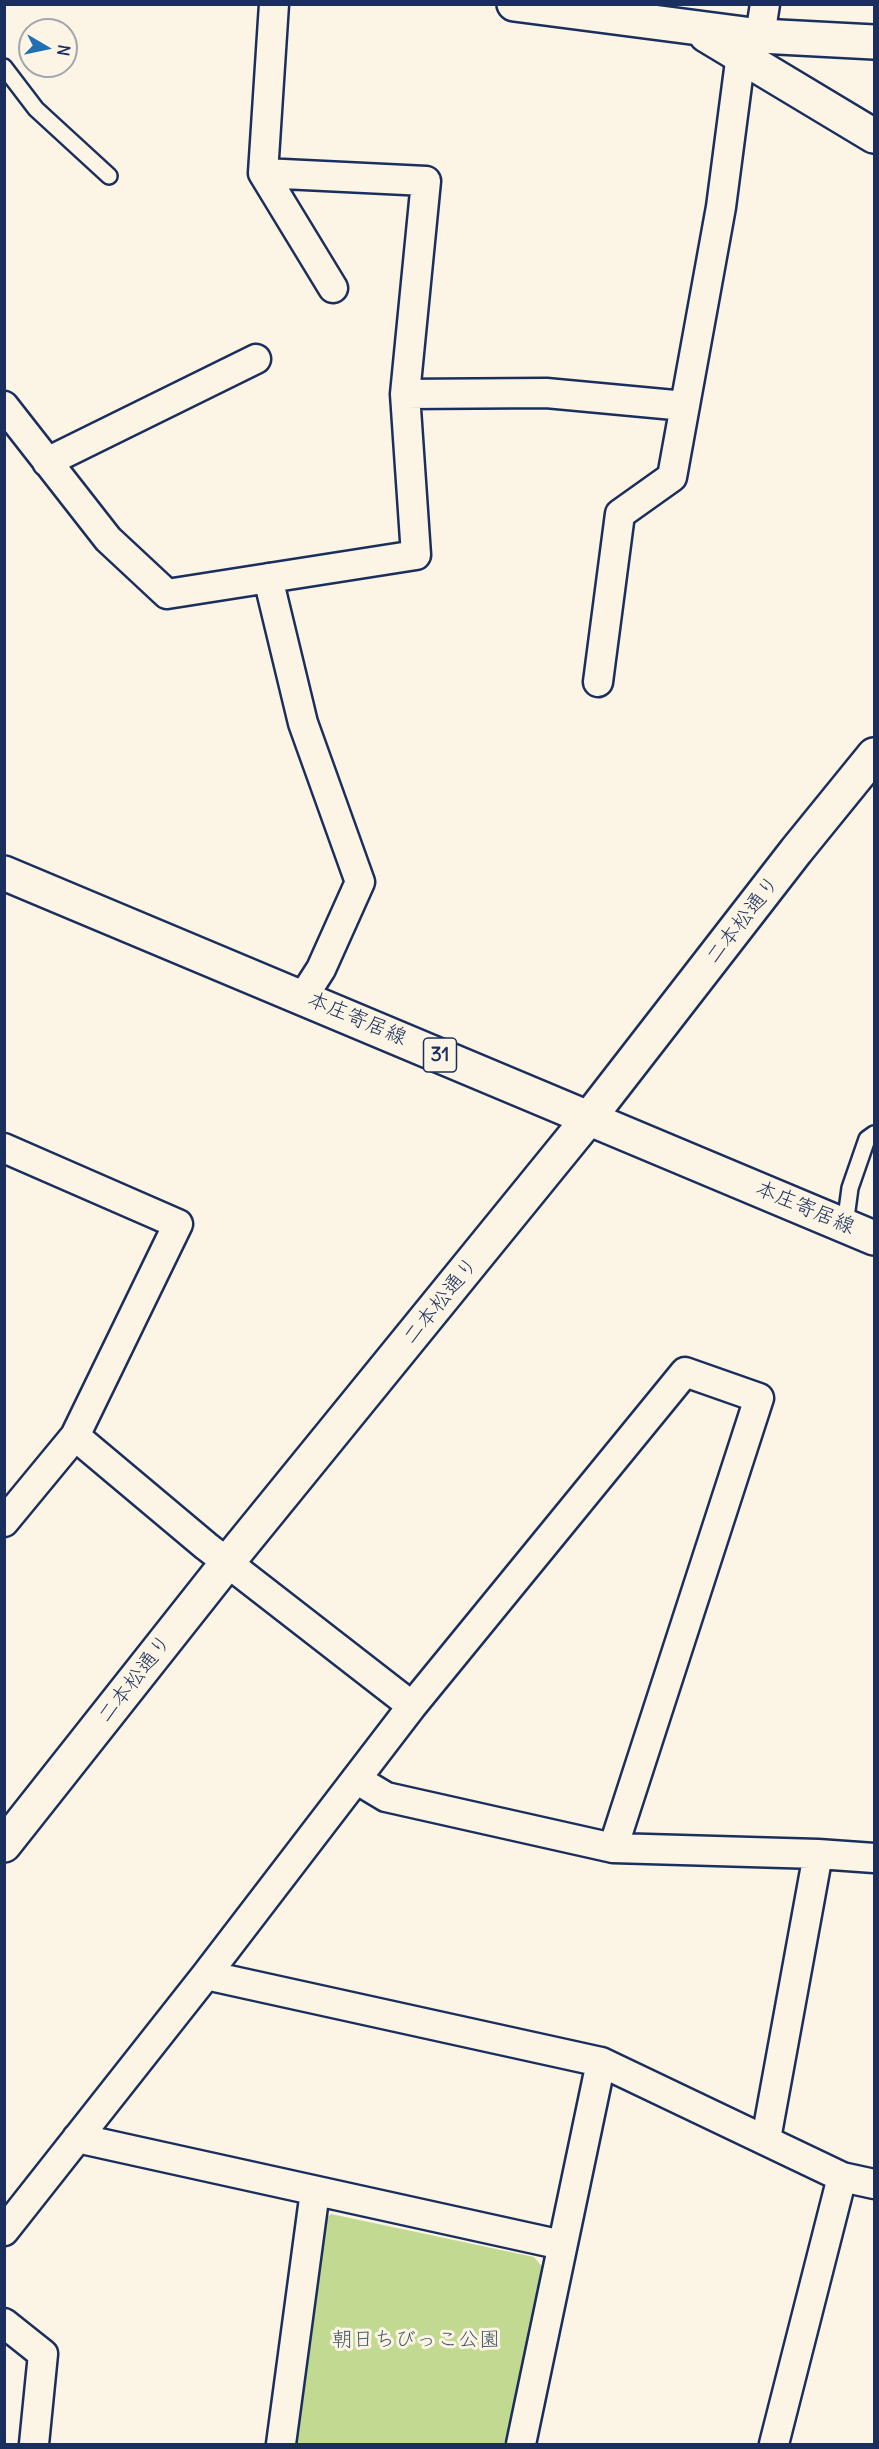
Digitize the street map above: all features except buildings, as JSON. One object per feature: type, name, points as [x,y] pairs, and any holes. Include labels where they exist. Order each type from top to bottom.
[{"type":"street","points":[[274,4],[263,174],[333,288]]},
{"type":"street","points":[[514,4],[697,29],[874,42]]},
{"type":"street","points":[[755,32],[874,136]]},
{"type":"street","points":[[598,682],[620,514],[672,477],[755,32]]},
{"type":"street","points":[[4,406],[108,539],[167,594],[416,555],[405,394],[426,181],[263,174]]},
{"type":"street","points":[[47,462],[256,359]]},
{"type":"street","points":[[405,394],[546,393],[685,406]]},
{"type":"street","points":[[268,578],[303,723],[360,882],[321,969],[303,997]]},
{"type":"street","name":"二本松通り","points":[[4,1845],[227,1563],[589,1118],[796,851],[874,755]]},
{"type":"street","name":"本庄寄居線","points":[[4,873],[874,1238]]},
{"type":"street","points":[[4,1148],[178,1224],[75,1436],[4,1522]]},
{"type":"street","points":[[4,2231],[206,1975],[412,1706],[685,1372],[759,1398],[613,1848]]},
{"type":"street","points":[[75,1436],[227,1563],[412,1706]]},
{"type":"street","points":[[356,1779],[386,1797],[613,1848],[818,1854],[874,1858]]},
{"type":"street","points":[[766,2139],[818,1854]]},
{"type":"street","points":[[206,1975],[601,2062],[842,2177],[874,2184]]},
{"type":"street","points":[[521,2445],[601,2062]]},
{"type":"street","points":[[77,2138],[562,2245]]},
{"type":"street","points":[[774,2445],[842,2177]]},
{"type":"street","points":[[281,2445],[315,2191]]},
{"type":"street","points":[[4,2323],[43,2354],[34,2445]]},
{"type":"lane","points":[[4,67],[36,109],[109,176]]},
{"type":"lane","points":[[845,1225],[850,1188],[867,1139],[874,1134]]},
{"type":"green space","name":"朝日ちびっこ公園","points":[[331,2214],[534,2257],[544,2269],[504,2444],[297,2444],[321,2223]]}]
